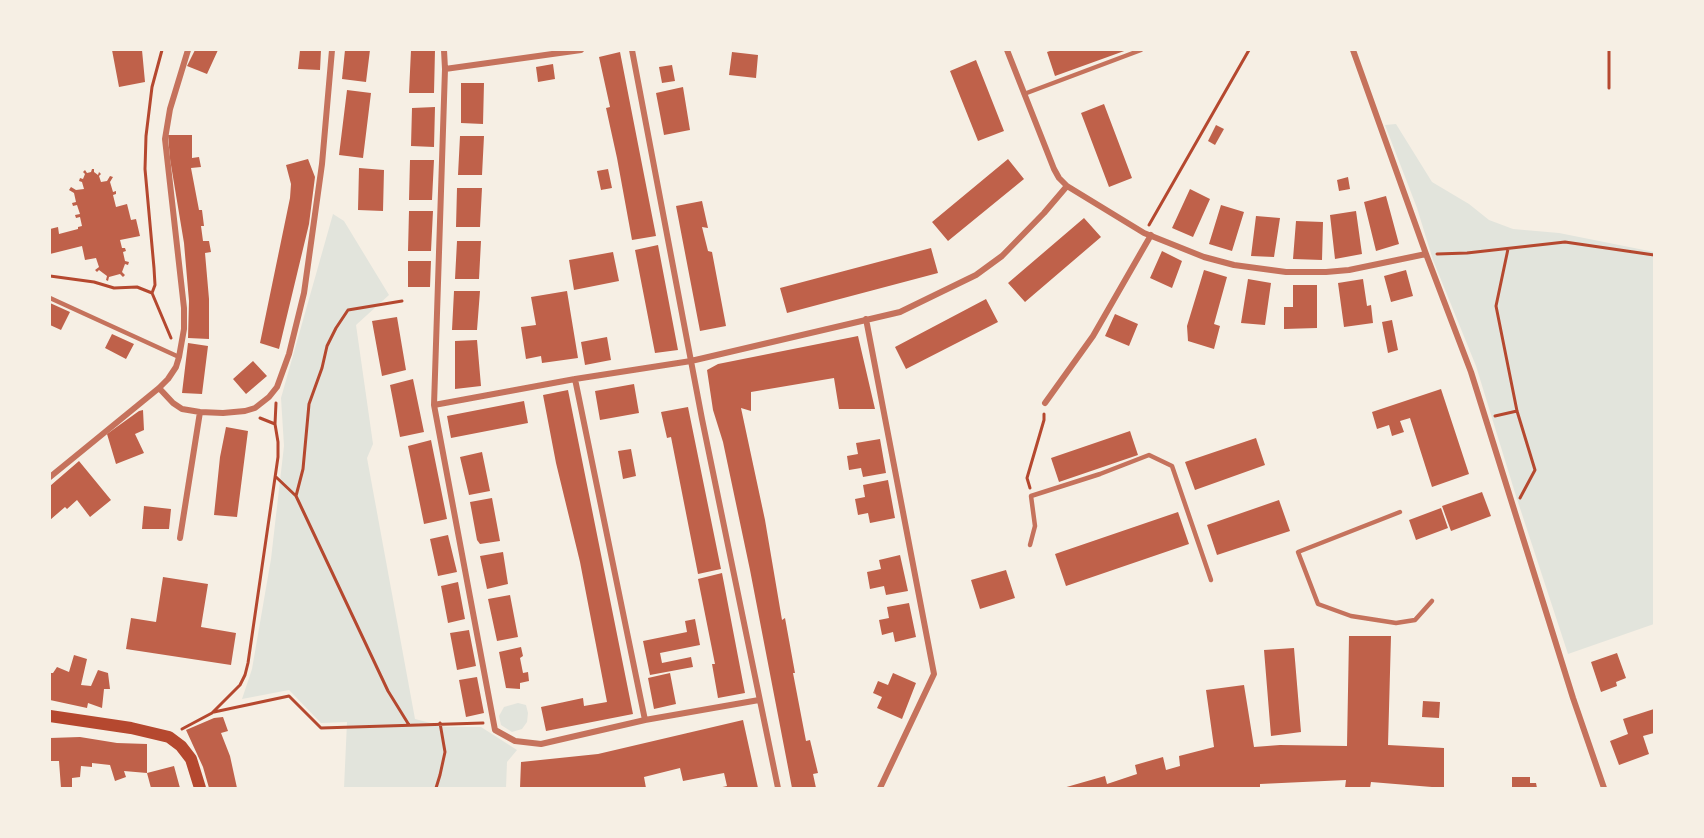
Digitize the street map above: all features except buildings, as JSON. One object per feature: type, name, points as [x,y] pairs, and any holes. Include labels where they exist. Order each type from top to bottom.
[{"type":"main road","points":[[50,716],[144,730],[174,740],[185,751],[194,766],[200,789]]},
{"type":"street","points":[[50,475],[159,388],[168,379],[179,357],[184,329],[184,308],[165,139],[170,109],[188,50]]},
{"type":"street","points":[[159,388],[177,406],[200,412],[223,413],[255,408],[277,387],[289,354],[304,293],[322,164],[332,50]]},
{"type":"street","points":[[444,50],[434,405],[495,730],[515,741],[541,744],[645,720],[759,700]]},
{"type":"street","points":[[445,69],[581,50]]},
{"type":"street","points":[[632,50],[691,361],[778,789]]},
{"type":"street","points":[[1007,50],[1059,178],[1067,186],[1148,234],[1204,257],[1234,265],[1286,272],[1349,270],[1426,254]]},
{"type":"street","points":[[1353,50],[1471,372],[1573,698],[1604,789]]},
{"type":"street","points":[[434,405],[575,379],[691,361],[900,312],[976,275],[1002,256],[1067,186]]},
{"type":"street","points":[[1045,403],[1093,336],[1148,234]]},
{"type":"street","points":[[866,319],[934,674],[880,789]]},
{"type":"street","points":[[575,379],[645,720]]},
{"type":"street","points":[[180,538],[200,412]]},
{"type":"lane","points":[[1024,94],[1141,50]]},
{"type":"lane","points":[[50,298],[179,357]]},
{"type":"lane","points":[[1030,545],[1035,526],[1031,496],[1100,474],[1149,455],[1172,466],[1211,580]]},
{"type":"lane","points":[[1400,512],[1298,552],[1318,604],[1351,615],[1396,623],[1415,620],[1431,601]]},
{"type":"path","points":[[162,50],[152,87],[146,136],[145,169],[155,285],[152,293],[179,357]]},
{"type":"path","points":[[1148,234],[1249,50]]},
{"type":"path","points":[[1609,50],[1609,88]]},
{"type":"path","points":[[1426,254],[1508,249],[1565,242],[1654,255]]},
{"type":"path","points":[[1508,249],[1496,306],[1517,411],[1535,470],[1514,510]]},
{"type":"path","points":[[50,276],[94,282],[114,288],[137,287],[152,293]]},
{"type":"path","points":[[296,496],[303,469],[309,404],[327,346],[336,328],[348,310],[402,301]]},
{"type":"path","points":[[1031,496],[1027,478],[1044,420],[1045,403]]},
{"type":"path","points":[[1485,418],[1517,411]]},
{"type":"path","points":[[212,713],[240,685],[247,669],[276,477],[278,449],[275,424]]},
{"type":"path","points":[[276,477],[296,496],[388,691],[409,726]]},
{"type":"path","points":[[174,740],[183,728],[212,713],[289,696],[321,728],[483,723],[495,730]]},
{"type":"path","points":[[436,789],[445,752],[440,723]]},
{"type":"shaded area","points":[[1396,124],[1432,182],[1469,204],[1489,220],[1513,229],[1559,233],[1654,252],[1654,624],[1568,654],[1476,366],[1433,260],[1417,208],[1385,125]]},
{"type":"shaded area","points":[[333,214],[344,221],[389,295],[356,325],[373,444],[367,458],[415,719],[446,727],[481,727],[517,750],[507,762],[506,788],[344,788],[347,722],[321,723],[289,690],[242,699],[252,669],[271,559],[284,446],[281,398]]},
{"type":"shaded area","points":[[518,703],[526,705],[527,722],[522,729],[512,732],[501,725],[499,716],[504,707]]}]
